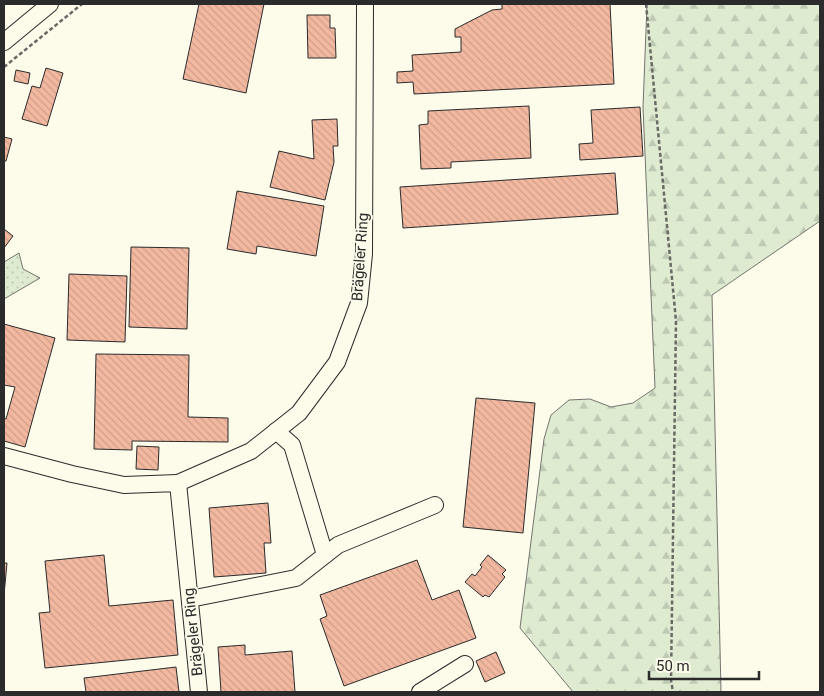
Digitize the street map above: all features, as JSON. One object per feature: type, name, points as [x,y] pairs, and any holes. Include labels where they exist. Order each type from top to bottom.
[{"type":"street","points":[[4,42],[50,4]]},
{"type":"street","name":"Brägeler Ring","points":[[4,456],[72,474],[124,484],[178,483],[251,451],[300,412],[337,362],[359,303],[364,254],[365,4]]},
{"type":"street","points":[[276,431],[292,445],[325,555]]},
{"type":"street","name":"Brägeler Ring","points":[[178,483],[199,692]]},
{"type":"street","points":[[190,599],[296,578],[338,545],[435,505]]},
{"type":"street","points":[[420,692],[465,664]]},
{"type":"path","points":[[4,67],[82,4]]},
{"type":"path","points":[[646,4],[676,320],[671,680],[673,692]]},
{"type":"green space","points":[[647,4],[820,4],[820,221],[712,295],[721,692],[573,692],[520,628],[544,439],[551,415],[569,400],[590,399],[611,407],[633,403],[655,388],[643,107]]},
{"type":"green space","points":[[19,253],[23,269],[40,278],[4,299],[4,262]]},
{"type":"building","points":[[199,4],[264,4],[246,93],[183,79]]},
{"type":"building","points":[[502,4],[610,4],[614,84],[414,94],[413,82],[397,83],[397,72],[413,71],[412,55],[461,52],[461,37],[455,37],[455,29],[492,10],[502,9]]},
{"type":"building","points":[[307,15],[330,15],[330,28],[335,28],[336,58],[308,58]]},
{"type":"building","points":[[46,68],[63,73],[47,126],[22,119],[32,86],[40,88]]},
{"type":"building","points":[[16,70],[30,73],[28,84],[14,81]]},
{"type":"building","points":[[529,106],[531,158],[451,162],[451,168],[421,169],[419,125],[428,124],[428,111]]},
{"type":"building","points":[[640,107],[643,156],[580,160],[579,144],[593,143],[591,110]]},
{"type":"building","points":[[337,119],[338,146],[333,146],[334,162],[325,200],[270,187],[279,151],[314,159],[312,120]]},
{"type":"building","points":[[4,137],[12,139],[6,161],[4,161]]},
{"type":"building","points":[[615,173],[618,214],[403,228],[400,187]]},
{"type":"building","points":[[237,191],[324,206],[316,256],[257,246],[256,254],[227,249]]},
{"type":"building","points":[[4,229],[13,236],[4,248]]},
{"type":"building","points":[[131,247],[189,248],[187,329],[129,327]]},
{"type":"building","points":[[69,274],[127,276],[125,342],[67,340]]},
{"type":"building","points":[[4,324],[55,338],[25,447],[4,441],[4,418],[6,419],[15,387],[4,385]]},
{"type":"building","points":[[96,354],[189,355],[188,417],[228,418],[228,442],[132,441],[132,450],[94,449]]},
{"type":"building","points":[[476,398],[535,403],[523,533],[463,527]]},
{"type":"building","points":[[137,446],[159,447],[158,470],[136,469]]},
{"type":"building","points":[[268,503],[271,543],[264,543],[266,573],[214,577],[209,508]]},
{"type":"building","points":[[104,555],[109,606],[173,600],[178,655],[45,668],[39,613],[50,612],[45,561]]},
{"type":"building","points":[[488,555],[506,570],[502,574],[505,577],[489,597],[485,595],[483,597],[465,582],[472,574],[475,576],[482,567],[480,565]]},
{"type":"building","points":[[417,560],[432,600],[459,590],[476,638],[344,686],[320,619],[327,616],[320,595]]},
{"type":"building","points":[[4,563],[7,563],[4,595]]},
{"type":"building","points":[[245,645],[245,655],[292,651],[295,692],[221,692],[218,647]]},
{"type":"building","points":[[496,652],[505,673],[485,682],[476,661]]},
{"type":"building","points":[[176,667],[179,692],[86,692],[84,678]]}]
